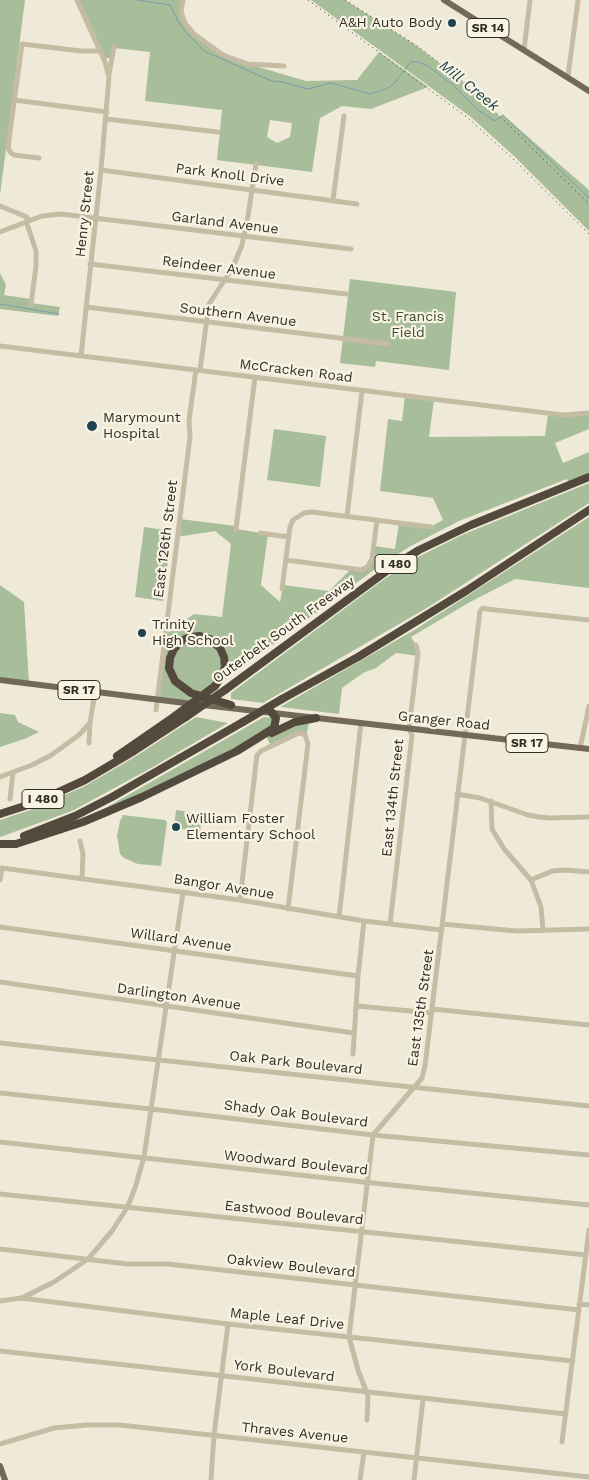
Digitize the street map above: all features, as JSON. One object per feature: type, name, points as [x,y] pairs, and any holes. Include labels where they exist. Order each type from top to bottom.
[{"type":"highway","name":"Outerbelt South Freeway","points":[[0,814],[37,802],[85,780],[134,751],[225,690],[412,554],[470,525],[589,477]]},
{"type":"highway","name":"I 480","points":[[0,844],[83,812],[112,797],[375,647],[466,591],[589,510]]},
{"type":"highway","points":[[85,780],[175,716],[215,686],[222,676],[225,667],[224,657],[220,648],[210,639],[200,636],[190,637],[181,641],[174,648],[170,658],[169,668],[175,681],[191,693],[231,705]]},
{"type":"highway","points":[[252,742],[274,728],[277,720],[271,711]]},
{"type":"highway","points":[[0,844],[16,844],[83,822],[122,806],[290,724],[300,720],[316,718]]},
{"type":"main road","name":"SR 14","points":[[444,0],[568,76],[589,91]]},
{"type":"main road","name":"Granger Road","points":[[0,680],[166,700],[318,715],[327,718]]},
{"type":"main road","name":"Granger Road","points":[[166,700],[173,699],[231,705],[409,730],[589,750]]},
{"type":"main road","points":[[0,1466],[5,1480]]},
{"type":"street","name":"Henry Street","points":[[77,0],[109,74]]},
{"type":"street","points":[[183,0],[181,11],[184,22],[194,34],[223,55],[248,64],[284,66]]},
{"type":"street","points":[[524,50],[530,0]]},
{"type":"street","points":[[568,76],[578,0]]},
{"type":"street","points":[[39,158],[14,155],[8,147],[22,44],[100,52]]},
{"type":"street","name":"Henry Street","points":[[81,356],[107,112],[109,74],[114,48]]},
{"type":"street","points":[[103,59],[113,57]]},
{"type":"street","points":[[14,100],[107,112]]},
{"type":"street","points":[[334,200],[344,116]]},
{"type":"street","points":[[106,119],[218,132]]},
{"type":"street","name":"East 126th Street","points":[[156,710],[190,437],[190,420],[209,304],[238,256],[256,164]]},
{"type":"street","name":"Park Knoll Drive","points":[[101,170],[357,204]]},
{"type":"street","points":[[0,206],[27,217],[26,224],[36,251],[36,266],[30,305]]},
{"type":"street","name":"Garland Avenue","points":[[0,232],[27,220],[60,214],[351,249]]},
{"type":"street","name":"Reindeer Avenue","points":[[90,264],[346,294]]},
{"type":"street","name":"Southern Avenue","points":[[86,308],[388,344]]},
{"type":"street","name":"McCracken Road","points":[[0,346],[563,415],[589,413]]},
{"type":"street","points":[[236,529],[255,377]]},
{"type":"street","points":[[346,516],[362,391]]},
{"type":"street","points":[[282,589],[289,537],[293,520],[298,516],[312,512],[430,527]]},
{"type":"street","points":[[286,560],[362,570],[368,566],[372,559],[377,520]]},
{"type":"street","points":[[260,533],[289,537]]},
{"type":"street","name":"East 135th Street","points":[[372,1135],[422,1078],[425,1066],[480,614],[483,608],[589,620]]},
{"type":"street","name":"East 134th Street","points":[[390,924],[412,735],[409,730],[418,653],[416,645]]},
{"type":"street","points":[[89,743],[95,692]]},
{"type":"street","points":[[580,748],[589,706]]},
{"type":"street","points":[[0,776],[32,765],[50,756],[80,735],[90,723]]},
{"type":"street","points":[[339,917],[361,723]]},
{"type":"street","points":[[240,900],[257,755],[261,751],[295,734],[302,734],[308,744],[288,909]]},
{"type":"street","points":[[10,799],[13,772]]},
{"type":"street","points":[[457,794],[492,801],[528,815],[539,817],[589,817]]},
{"type":"street","points":[[492,801],[492,829],[504,849],[531,880],[541,907],[543,931]]},
{"type":"street","points":[[80,841],[83,861],[82,879]]},
{"type":"street","name":"Bangor Avenue","points":[[0,880],[2,868],[240,900],[390,924],[491,930],[543,931],[589,929]]},
{"type":"street","points":[[531,880],[552,871],[589,872]]},
{"type":"street","points":[[21,1298],[54,1282],[88,1259],[106,1239],[127,1208],[139,1179],[144,1157],[183,892]]},
{"type":"street","points":[[353,1054],[364,921]]},
{"type":"street","name":"Willard Avenue","points":[[0,927],[358,976]]},
{"type":"street","name":"Darlington Avenue","points":[[0,982],[354,1034]]},
{"type":"street","points":[[356,1006],[589,1025]]},
{"type":"street","name":"Oak Park Boulevard","points":[[0,1042],[589,1106]]},
{"type":"street","name":"Shady Oak Boulevard","points":[[0,1093],[151,1108],[372,1135],[589,1155]]},
{"type":"street","points":[[367,1420],[369,1399],[358,1370],[350,1337],[372,1135]]},
{"type":"street","name":"Woodward Boulevard","points":[[0,1142],[367,1183],[589,1205]]},
{"type":"street","name":"Eastwood Boulevard","points":[[0,1194],[586,1255]]},
{"type":"street","points":[[562,1442],[589,1230]]},
{"type":"street","name":"Oakview Boulevard","points":[[0,1249],[128,1264],[168,1264],[579,1307],[589,1305]]},
{"type":"street","name":"Maple Leaf Drive","points":[[0,1301],[21,1298],[228,1324],[573,1361]]},
{"type":"street","points":[[211,1480],[214,1435],[228,1324]]},
{"type":"street","name":"York Boulevard","points":[[0,1351],[566,1414]]},
{"type":"street","points":[[414,1480],[423,1399]]},
{"type":"street","name":"Thraves Avenue","points":[[0,1444],[41,1431],[74,1426],[93,1424],[132,1425],[589,1477]]},
{"type":"street","points":[[360,1480],[364,1452]]},
{"type":"street","points":[[556,1480],[557,1473]]},
{"type":"green space","points":[[0,0],[25,0],[0,195]]},
{"type":"green space","points":[[77,0],[183,0],[181,11],[194,34],[223,55],[248,64],[306,81],[357,80],[379,52],[428,87],[371,109],[342,106],[320,118],[312,172],[217,160],[222,110],[145,101],[150,52],[114,48],[113,57],[103,59]],"holes":[[[270,120],[292,123],[290,137],[277,143],[267,137]]]},
{"type":"green space","points":[[311,0],[345,0],[417,46],[468,85],[500,117],[503,115],[589,190],[589,231],[514,156],[471,117]]},
{"type":"green space","points":[[0,273],[6,285],[4,295],[31,299],[31,303],[60,307],[58,316],[0,309]]},
{"type":"green space","name":"St. Francis Field","points":[[350,279],[456,292],[449,370],[376,361],[375,367],[340,363]]},
{"type":"green space","points":[[405,396],[434,400],[429,437],[545,436],[548,414],[589,413],[589,429],[555,443],[563,463],[589,452],[589,477],[570,485],[567,479],[459,521],[409,547],[378,567],[192,704],[158,699],[166,634],[194,614],[222,617],[231,544],[215,531],[177,537],[180,519],[236,526],[236,529],[268,534],[261,585],[280,602],[283,585],[329,591],[351,569],[356,570],[368,566],[374,546],[395,549],[399,523],[430,527],[443,520],[433,498],[380,491],[388,419],[402,421]]},
{"type":"green space","points":[[274,429],[326,436],[320,487],[267,480]]},
{"type":"green space","points":[[589,483],[589,503],[430,606],[263,703],[231,699],[231,693],[383,580],[416,558],[462,535]]},
{"type":"green space","points":[[589,517],[589,588],[515,579],[470,602],[411,637],[416,645],[418,656],[396,653],[376,668],[363,673],[342,688],[339,714],[280,707],[416,629]]},
{"type":"green space","points":[[144,527],[172,531],[163,601],[135,597]]},
{"type":"green space","points":[[0,585],[24,602],[29,683],[0,680]]},
{"type":"green space","points":[[0,713],[15,715],[18,722],[39,732],[0,747]]},
{"type":"green space","points":[[196,717],[228,723],[72,811],[0,837],[0,820],[30,810],[85,786],[133,758]]},
{"type":"green space","points":[[264,717],[274,718],[270,730],[150,791],[102,810]]},
{"type":"green space","points":[[309,722],[306,738],[302,734],[271,746],[266,736],[290,724]]},
{"type":"green space","points":[[176,810],[202,814],[200,832],[174,828]]},
{"type":"green space","points":[[123,815],[165,820],[167,822],[161,866],[138,864],[124,858],[120,854],[117,836]]},
{"type":"waterway","name":"Mill Creek","points":[[137,0],[170,5],[185,31],[204,51],[274,82],[278,81],[308,89],[331,83],[370,94],[393,85],[411,62],[418,62],[428,66],[452,84],[478,110],[495,121],[503,115],[589,198]]},
{"type":"waterway","points":[[0,304],[59,314]]},
{"type":"railway","points":[[308,0],[468,118],[510,156],[589,234]]},
{"type":"railway","points":[[345,0],[417,46],[468,85],[589,204]]},
{"type":"place","name":"A&H Auto Body","points":[[452,23]]},
{"type":"place","name":"Marymount Hospital","points":[[92,426]]},
{"type":"place","name":"Trinity High School","points":[[142,633]]},
{"type":"place","name":"William Foster Elementary School","points":[[176,827]]}]
